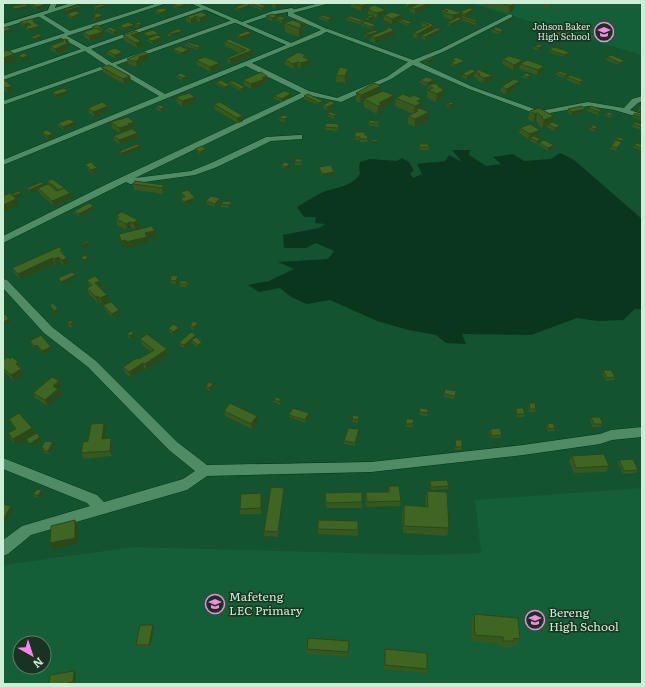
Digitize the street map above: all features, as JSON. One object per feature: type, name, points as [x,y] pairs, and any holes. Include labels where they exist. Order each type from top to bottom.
[{"type":"street","points":[[51,10],[54,3]]},
{"type":"street","points":[[3,26],[40,15],[51,10],[78,3]]},
{"type":"street","points":[[3,55],[164,3]]},
{"type":"street","points":[[193,3],[291,45]]},
{"type":"street","points":[[290,3],[288,5],[294,10]]},
{"type":"street","points":[[3,103],[111,64],[238,22],[275,12],[294,10],[327,3]]},
{"type":"street","points":[[3,78],[204,8]]},
{"type":"street","points":[[294,10],[290,12],[290,15],[413,62],[471,88],[539,113],[588,104],[642,116]]},
{"type":"street","points":[[40,15],[69,33]]},
{"type":"street","points":[[246,63],[307,93],[338,100],[389,78],[413,62],[443,50],[510,16]]},
{"type":"street","points":[[3,163],[326,30]]},
{"type":"street","points":[[62,36],[164,96]]},
{"type":"street","points":[[3,240],[108,187],[307,93]]},
{"type":"street","points":[[625,111],[635,101],[642,98]]},
{"type":"street","points":[[108,187],[139,179],[192,173],[214,165],[270,139],[286,136],[299,137]]},
{"type":"street","points":[[3,282],[48,330],[92,364],[173,446],[205,471]]},
{"type":"street","points":[[3,549],[27,530],[187,484],[205,471],[371,467],[523,450],[600,439],[611,435],[642,432]]},
{"type":"street","points":[[3,463],[92,499],[101,508]]},
{"type":"shaded area","name":"Johson Baker High School","points":[[471,3],[642,3],[642,55],[506,14]]},
{"type":"shaded area","points":[[452,150],[470,150],[469,155],[486,166],[501,164],[493,157],[513,154],[524,161],[551,159],[560,153],[574,160],[642,219],[642,309],[635,309],[623,320],[597,321],[577,318],[531,335],[462,334],[466,344],[446,343],[436,335],[408,330],[377,321],[330,300],[307,304],[291,297],[280,288],[259,292],[248,285],[269,281],[294,269],[278,262],[328,259],[334,251],[316,243],[306,248],[284,248],[283,235],[319,228],[325,224],[315,223],[316,217],[304,217],[297,207],[319,194],[351,183],[360,174],[360,162],[370,159],[397,161],[402,158],[409,162],[414,171],[410,173],[413,178],[422,174],[417,164],[445,161],[449,155],[462,162]]},
{"type":"shaded area","points":[[642,488],[642,684],[3,684],[3,565],[134,547],[423,555],[481,553],[475,500]]},
{"type":"building","points":[[31,3],[41,3],[46,5],[36,7]]},
{"type":"building","points":[[247,3],[250,5],[239,9],[235,7]]},
{"type":"building","points":[[250,3],[257,3],[266,6],[262,8]]},
{"type":"building","points":[[354,3],[366,3],[368,4],[361,6]]},
{"type":"building","points":[[414,3],[407,6],[404,5]]},
{"type":"building","points":[[420,3],[429,3],[415,9],[410,8]]},
{"type":"building","points":[[500,3],[512,3],[515,4],[510,6]]},
{"type":"building","points":[[26,4],[28,6],[14,9],[12,6]]},
{"type":"building","points":[[102,4],[105,6],[96,8],[94,6]]},
{"type":"building","points":[[173,4],[185,4],[178,7]]},
{"type":"building","points":[[79,5],[82,6],[66,11],[63,10]]},
{"type":"building","points":[[374,5],[386,10],[377,13],[368,10],[370,9],[368,8]]},
{"type":"building","points":[[163,8],[168,10],[160,13],[155,10]]},
{"type":"building","points":[[446,8],[462,13],[453,15],[444,13],[448,11],[443,9]]},
{"type":"building","points":[[469,8],[474,9],[465,14],[460,12]]},
{"type":"building","points":[[75,11],[81,13],[72,17],[67,14]]},
{"type":"building","points":[[201,12],[208,15],[200,18],[196,16],[191,19],[186,17]]},
{"type":"building","points":[[392,12],[402,15],[392,19],[384,15]]},
{"type":"building","points":[[98,13],[103,16],[95,18],[92,17],[95,16],[93,15]]},
{"type":"building","points":[[272,14],[278,16],[272,18],[266,16]]},
{"type":"building","points":[[322,15],[332,18],[328,20],[319,16]]},
{"type":"building","points":[[371,15],[374,16],[369,18],[366,17]]},
{"type":"building","points":[[280,16],[286,19],[282,20],[276,18]]},
{"type":"building","points":[[350,16],[363,20],[359,22],[346,17]]},
{"type":"building","points":[[463,16],[479,21],[476,22],[459,17]]},
{"type":"building","points":[[458,17],[462,19],[450,24],[447,23]]},
{"type":"building","points":[[31,19],[40,26],[29,29],[26,26],[31,25],[20,22]]},
{"type":"building","points":[[402,19],[412,22],[409,24],[399,20]]},
{"type":"building","points":[[293,20],[303,24],[300,25],[303,26],[299,28],[284,23]]},
{"type":"building","points":[[297,20],[306,24],[303,25],[295,21]]},
{"type":"building","points":[[365,21],[376,25],[372,27],[361,23]]},
{"type":"building","points":[[424,21],[434,25],[417,34],[414,32],[429,25],[422,22]]},
{"type":"building","points":[[128,22],[135,25],[124,28],[119,26]]},
{"type":"building","points":[[139,22],[142,24],[134,24]]},
{"type":"building","points":[[97,25],[102,28],[95,29],[92,27]]},
{"type":"building","points":[[8,27],[11,29],[3,32],[3,28]]},
{"type":"building","points":[[110,27],[118,31],[113,32],[106,28]]},
{"type":"building","points":[[388,27],[395,30],[375,38],[371,36],[388,29],[385,28]]},
{"type":"building","points":[[496,27],[504,30],[500,32],[492,29]]},
{"type":"building","points":[[96,28],[103,32],[89,36],[83,32]]},
{"type":"building","points":[[436,28],[441,29],[425,37],[421,36]]},
{"type":"building","points":[[178,29],[183,31],[171,34],[168,33]]},
{"type":"building","points":[[153,30],[159,34],[148,36],[143,33]]},
{"type":"building","points":[[375,30],[378,32],[367,35],[364,34]]},
{"type":"building","points":[[564,30],[571,33],[558,37],[551,34]]},
{"type":"building","points":[[136,31],[139,33],[131,35],[141,41],[136,43],[123,35]]},
{"type":"building","points":[[247,31],[252,33],[241,37],[237,35]]},
{"type":"building","points":[[39,34],[41,36],[34,39],[31,37]]},
{"type":"building","points":[[157,35],[162,37],[152,41],[146,39]]},
{"type":"building","points":[[229,39],[253,50],[230,59],[227,58],[246,50],[225,41]]},
{"type":"building","points":[[62,40],[68,40],[65,41],[68,43],[55,49],[50,46],[64,41]]},
{"type":"building","points":[[188,42],[201,46],[198,48],[185,43]]},
{"type":"building","points":[[540,44],[543,46],[538,48],[534,46]]},
{"type":"building","points":[[180,46],[189,50],[181,53],[172,49]]},
{"type":"building","points":[[554,47],[570,52],[565,55],[549,50]]},
{"type":"building","points":[[115,48],[123,52],[115,55],[107,51]]},
{"type":"building","points":[[7,50],[15,54],[3,58],[3,52]]},
{"type":"building","points":[[145,52],[148,54],[139,57],[140,58],[138,59],[140,60],[132,61],[127,59]]},
{"type":"building","points":[[298,52],[306,55],[303,57],[310,60],[293,64],[285,60]]},
{"type":"building","points":[[24,53],[28,56],[21,58],[19,55]]},
{"type":"building","points":[[612,55],[625,61],[620,63],[607,57]]},
{"type":"building","points":[[509,56],[523,60],[514,65],[503,59]]},
{"type":"building","points":[[205,57],[220,63],[210,67],[196,60]]},
{"type":"building","points":[[432,57],[434,58],[427,61],[425,60]]},
{"type":"building","points":[[456,57],[465,61],[455,65],[451,63],[455,61],[452,60]]},
{"type":"building","points":[[527,60],[544,66],[538,70],[520,64]]},
{"type":"building","points":[[109,65],[130,76],[123,79],[101,67]]},
{"type":"building","points":[[340,67],[348,69],[345,76],[336,75]]},
{"type":"building","points":[[471,69],[476,71],[467,76],[462,74]]},
{"type":"building","points":[[479,70],[493,76],[484,78],[475,72]]},
{"type":"building","points":[[559,71],[568,74],[565,76],[556,72]]},
{"type":"building","points":[[261,72],[267,76],[262,78],[265,79],[251,84],[243,80]]},
{"type":"building","points":[[181,73],[188,77],[182,78],[176,75]]},
{"type":"building","points":[[526,73],[531,75],[528,77],[523,75]]},
{"type":"building","points":[[570,75],[584,80],[580,82],[567,77]]},
{"type":"building","points":[[427,77],[434,80],[427,83],[420,80]]},
{"type":"building","points":[[3,79],[12,86],[6,88],[3,86]]},
{"type":"building","points":[[514,79],[520,81],[507,89],[501,87]]},
{"type":"building","points":[[221,80],[230,85],[225,87],[216,82]]},
{"type":"building","points":[[233,81],[245,87],[241,89],[229,82]]},
{"type":"building","points":[[374,83],[381,86],[361,95],[356,93]]},
{"type":"building","points":[[437,84],[444,90],[437,94],[428,90],[433,88],[428,85]]},
{"type":"building","points":[[64,88],[68,91],[56,95],[52,92]]},
{"type":"building","points":[[284,91],[291,93],[282,99],[274,96]]},
{"type":"building","points":[[383,91],[394,95],[379,103],[382,104],[378,106],[364,99]]},
{"type":"building","points":[[189,93],[195,97],[182,101],[176,97]]},
{"type":"building","points":[[308,94],[323,101],[319,103],[304,96]]},
{"type":"building","points":[[403,94],[410,97],[414,95],[422,99],[417,101],[421,103],[415,106],[396,98]]},
{"type":"building","points":[[331,101],[335,103],[327,107],[323,105]]},
{"type":"building","points":[[102,102],[108,106],[93,112],[88,108]]},
{"type":"building","points":[[220,102],[243,116],[237,118],[214,104]]},
{"type":"building","points":[[451,102],[454,104],[447,104]]},
{"type":"building","points":[[160,105],[165,107],[161,109],[156,106]]},
{"type":"building","points":[[582,106],[585,109],[572,112],[568,109]]},
{"type":"building","points":[[591,106],[602,110],[599,112],[588,108]]},
{"type":"building","points":[[419,108],[429,112],[415,119],[408,116],[418,111],[415,110]]},
{"type":"building","points":[[539,108],[554,116],[544,120],[541,118],[543,117],[537,113],[535,114],[530,111]]},
{"type":"building","points":[[330,112],[337,114],[334,116],[327,114]]},
{"type":"building","points":[[608,112],[613,114],[610,116],[605,114]]},
{"type":"building","points":[[635,113],[642,115],[642,116],[633,115]]},
{"type":"building","points":[[283,115],[288,116],[285,119],[279,118]]},
{"type":"building","points":[[128,117],[134,122],[128,124],[130,125],[119,128],[111,122]]},
{"type":"building","points":[[69,119],[75,122],[63,127],[58,123]]},
{"type":"building","points":[[370,120],[379,122],[378,124],[368,123]]},
{"type":"building","points":[[553,122],[560,126],[555,128],[548,124]]},
{"type":"building","points":[[635,122],[642,124],[642,127],[633,124]]},
{"type":"building","points":[[326,123],[339,124],[338,128],[325,127]]},
{"type":"building","points":[[530,124],[540,130],[530,134],[520,128]]},
{"type":"building","points":[[593,125],[598,127],[595,129],[590,127]]},
{"type":"building","points":[[132,129],[138,133],[119,140],[113,136]]},
{"type":"building","points":[[47,130],[53,134],[47,136],[42,132]]},
{"type":"building","points":[[355,132],[365,132],[368,139],[360,139],[360,137],[355,137]]},
{"type":"building","points":[[533,136],[541,139],[537,141],[530,138]]},
{"type":"building","points":[[618,137],[624,139],[622,141],[615,139]]},
{"type":"building","points":[[377,139],[378,141],[373,142],[371,140]]},
{"type":"building","points":[[544,140],[554,145],[548,148],[539,143]]},
{"type":"building","points":[[616,140],[622,142],[617,148],[611,146]]},
{"type":"building","points":[[637,143],[642,145],[642,148],[634,145]]},
{"type":"building","points":[[137,144],[140,146],[122,153],[120,151]]},
{"type":"building","points":[[419,144],[428,144],[429,147],[420,147]]},
{"type":"building","points":[[202,146],[206,149],[200,152],[195,149]]},
{"type":"building","points":[[295,159],[302,159],[302,162],[295,162]]},
{"type":"building","points":[[91,162],[97,168],[91,170],[85,164]]},
{"type":"building","points":[[286,162],[290,165],[285,167],[281,164]]},
{"type":"building","points":[[331,165],[334,172],[322,174],[319,167]]},
{"type":"building","points":[[52,179],[65,188],[59,190],[47,181]]},
{"type":"building","points":[[135,181],[164,185],[162,188],[133,184]]},
{"type":"building","points":[[41,182],[43,184],[29,190],[27,188]]},
{"type":"building","points":[[48,184],[57,191],[64,188],[70,193],[52,201],[38,188]]},
{"type":"building","points":[[188,190],[195,198],[183,202],[181,198],[185,197],[181,192]]},
{"type":"building","points":[[19,191],[21,193],[13,196],[12,194]]},
{"type":"building","points":[[10,193],[16,199],[3,205],[3,196]]},
{"type":"building","points":[[211,196],[220,198],[215,204],[206,201]]},
{"type":"building","points":[[224,201],[232,202],[229,205],[221,204]]},
{"type":"building","points":[[89,203],[94,206],[79,214],[74,211]]},
{"type":"building","points":[[122,212],[138,220],[133,223],[130,222],[126,224],[116,219],[119,217],[116,215]]},
{"type":"building","points":[[152,226],[155,231],[145,233],[147,237],[126,242],[126,240],[121,241],[119,234]]},
{"type":"building","points":[[89,240],[89,242],[82,245],[81,244]]},
{"type":"building","points":[[59,247],[63,250],[60,251],[67,258],[62,260],[59,257],[54,259],[52,258],[18,274],[12,268]]},
{"type":"building","points":[[86,255],[88,258],[84,260],[81,257]]},
{"type":"building","points":[[72,272],[75,275],[61,282],[58,278]]},
{"type":"building","points":[[172,275],[178,276],[176,281],[170,280]]},
{"type":"building","points":[[95,276],[100,281],[95,283],[107,295],[100,298],[98,296],[96,297],[87,288],[92,285],[87,280]]},
{"type":"building","points":[[180,281],[188,281],[186,284],[179,284]]},
{"type":"building","points":[[111,302],[119,310],[112,314],[103,305]]},
{"type":"building","points":[[53,303],[58,309],[54,311],[50,305]]},
{"type":"building","points":[[5,314],[9,319],[3,322],[3,315]]},
{"type":"building","points":[[69,321],[73,321],[71,324],[67,324]]},
{"type":"building","points":[[193,321],[198,323],[194,327],[190,326]]},
{"type":"building","points":[[174,324],[179,328],[173,332],[168,328]]},
{"type":"building","points":[[131,331],[134,333],[130,336],[127,334]]},
{"type":"building","points":[[191,332],[196,335],[184,345],[179,343]]},
{"type":"building","points":[[147,334],[167,349],[145,364],[143,363],[129,372],[123,367],[154,350],[140,339]]},
{"type":"building","points":[[41,335],[51,347],[42,351],[37,345],[34,346],[30,341]]},
{"type":"building","points":[[196,337],[202,342],[198,345],[191,340]]},
{"type":"building","points":[[8,357],[10,359],[12,357],[18,362],[16,364],[21,369],[11,375],[3,368],[3,360]]},
{"type":"building","points":[[603,370],[611,370],[615,377],[607,378]]},
{"type":"building","points":[[52,377],[59,381],[53,386],[58,389],[45,400],[33,393]]},
{"type":"building","points":[[209,382],[213,384],[209,388],[206,386]]},
{"type":"building","points":[[445,389],[456,391],[455,396],[444,394]]},
{"type":"building","points":[[276,397],[281,399],[279,402],[274,399]]},
{"type":"building","points":[[230,403],[257,416],[251,424],[224,411]]},
{"type":"building","points":[[529,403],[535,403],[536,409],[530,409]]},
{"type":"building","points":[[293,408],[309,413],[305,420],[289,415]]},
{"type":"building","points":[[420,408],[428,409],[428,413],[419,412]]},
{"type":"building","points":[[516,408],[523,408],[525,414],[517,414]]},
{"type":"building","points":[[19,413],[32,428],[13,439],[8,433],[16,429],[9,419]]},
{"type":"building","points":[[353,415],[359,416],[358,420],[352,419]]},
{"type":"building","points":[[591,417],[600,417],[603,424],[594,424]]},
{"type":"building","points":[[406,419],[414,419],[413,424],[406,424]]},
{"type":"building","points":[[104,423],[102,439],[111,438],[110,451],[81,453],[83,442],[88,441],[91,424]]},
{"type":"building","points":[[553,423],[555,428],[549,429],[547,424]]},
{"type":"building","points":[[348,428],[359,429],[355,443],[344,441]]},
{"type":"building","points":[[500,428],[502,435],[492,436],[490,429]]},
{"type":"building","points":[[37,433],[40,437],[30,444],[26,439]]},
{"type":"building","points":[[455,440],[462,440],[462,447],[456,447]]},
{"type":"building","points":[[45,441],[53,442],[48,451],[43,451],[44,448],[41,448]]},
{"type":"building","points":[[604,454],[609,466],[576,468],[572,456]]},
{"type":"building","points":[[633,459],[638,470],[624,471],[619,460]]},
{"type":"building","points":[[447,480],[449,486],[431,487],[430,481]]},
{"type":"building","points":[[389,486],[399,486],[401,501],[367,502],[366,492],[389,492]]},
{"type":"building","points":[[271,487],[284,488],[278,532],[264,531]]},
{"type":"building","points":[[37,489],[42,490],[38,496],[33,494]]},
{"type":"building","points":[[427,491],[447,492],[449,528],[404,526],[404,505],[428,507]]},
{"type":"building","points":[[362,492],[362,502],[326,503],[325,493]]},
{"type":"building","points":[[261,493],[261,508],[240,509],[241,494]]},
{"type":"building","points":[[3,504],[11,506],[3,520]]},
{"type":"building","points":[[75,520],[75,538],[50,543],[51,526]]},
{"type":"building","points":[[318,520],[358,521],[358,530],[318,529]]},
{"type":"building","points":[[474,614],[518,618],[520,639],[514,638],[514,641],[503,641],[503,637],[475,635]]},
{"type":"building","points":[[140,625],[153,625],[149,645],[136,645]]},
{"type":"building","points":[[308,638],[349,641],[348,652],[307,649]]},
{"type":"building","points":[[385,649],[427,653],[427,669],[385,665]]},
{"type":"building","points":[[74,671],[73,682],[63,684],[49,684],[50,675]]},
{"type":"place","name":"Johson Baker High School","points":[[604,32]]},
{"type":"place","name":"Mafeteng LEC Primary","points":[[215,604]]},
{"type":"place","name":"Bereng High School","points":[[535,620]]}]
